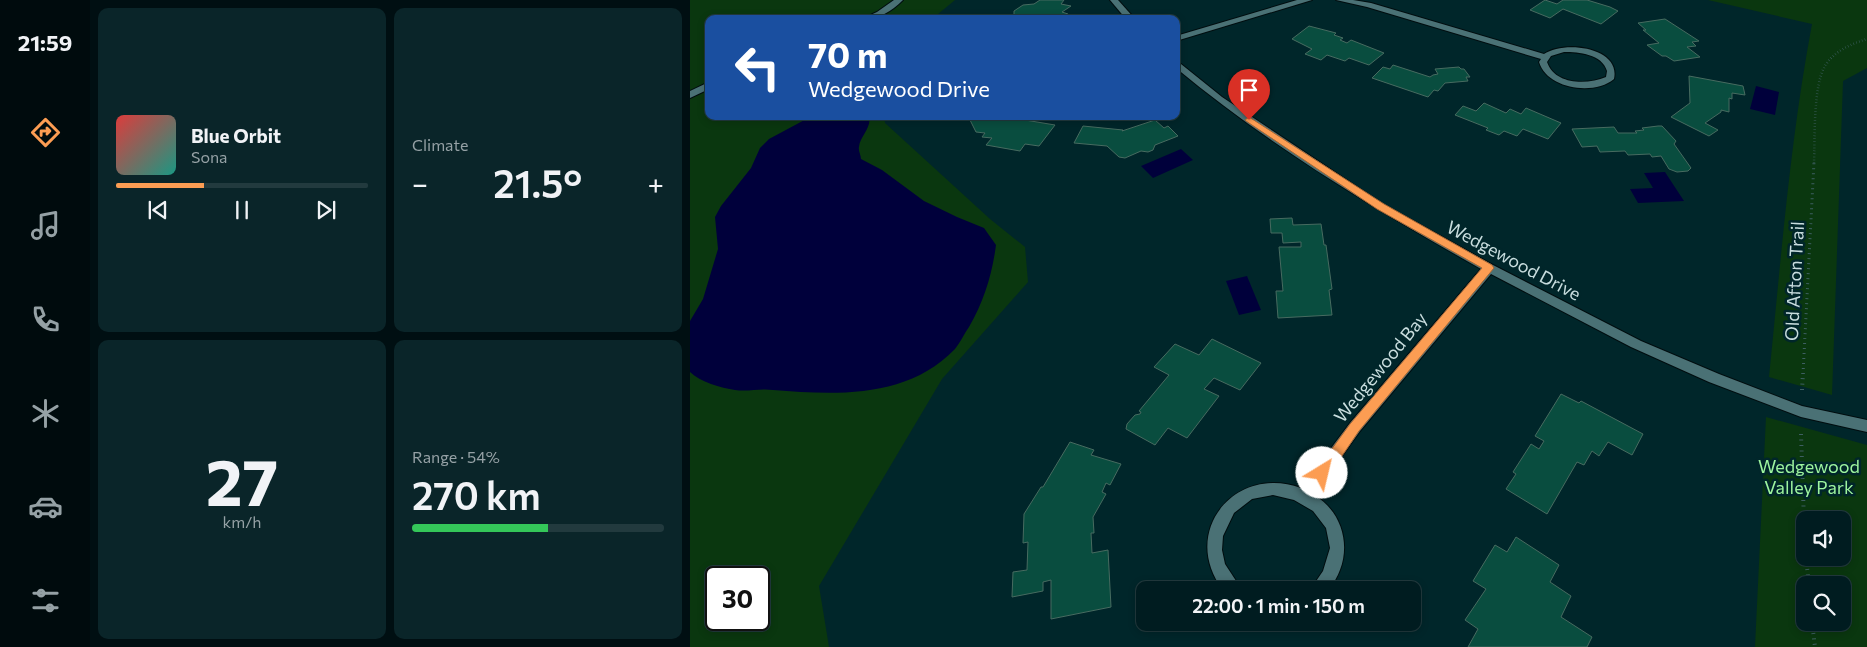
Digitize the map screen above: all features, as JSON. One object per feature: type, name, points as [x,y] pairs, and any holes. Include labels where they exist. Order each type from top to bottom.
[{"type":"street","points":[[875,15],[899,0]]},
{"type":"street","points":[[1114,0],[1127,15]]},
{"type":"street","points":[[1180,38],[1284,5],[1308,0]]},
{"type":"street","points":[[1340,0],[1360,3],[1544,57],[1563,49],[1586,51],[1606,60],[1612,67],[1613,73],[1610,79],[1595,85],[1573,84],[1562,81],[1546,72],[1543,66],[1544,57]]},
{"type":"street","name":"Wedgewood Drive","points":[[1180,67],[1219,99],[1380,206],[1489,268],[1636,344],[1714,378],[1801,411],[1867,426]]},
{"type":"street","points":[[690,95],[705,87]]},
{"type":"street","name":"Wedgewood Bay","points":[[1305,495],[1355,427],[1489,268]]},
{"type":"street","points":[[1224,581],[1215,563],[1214,543],[1218,523],[1230,507],[1246,495],[1266,489],[1286,489],[1305,495],[1320,506],[1331,521],[1337,539],[1336,557],[1330,575],[1325,581]]},
{"type":"path","name":"Old Afton Trail","points":[[1802,511],[1801,411],[1818,90],[1824,69],[1836,55],[1854,42],[1867,39]]},
{"type":"path","points":[[1813,631],[1815,647]]},
{"type":"green space","points":[[690,0],[955,0],[937,15],[705,15],[705,120],[885,120],[885,123],[990,219],[1025,247],[1028,282],[942,379],[819,586],[829,647],[690,647]]},
{"type":"green space","points":[[1708,0],[1867,0],[1867,68],[1843,81],[1832,395],[1769,377],[1792,156],[1812,24]]},
{"type":"green space","name":"Wedgewood Valley Park","points":[[1766,417],[1867,445],[1867,647],[1755,647]]},
{"type":"shaded area","points":[[1756,86],[1779,92],[1775,115],[1750,109]]},
{"type":"shaded area","points":[[805,120],[869,120],[859,147],[861,159],[882,170],[924,201],[984,228],[996,245],[990,277],[983,298],[969,327],[955,349],[936,365],[915,377],[893,385],[870,390],[821,393],[723,388],[699,379],[690,372],[690,321],[703,299],[718,249],[715,217],[721,206],[751,168],[760,148],[769,139]]},
{"type":"shaded area","points":[[1181,149],[1193,160],[1153,178],[1141,166]]},
{"type":"shaded area","points":[[1665,172],[1684,201],[1638,203],[1630,189],[1653,188],[1644,173]]},
{"type":"shaded area","points":[[1247,276],[1261,310],[1239,315],[1226,281]]},
{"type":"building","points":[[1040,0],[1064,0],[1061,4],[1071,6],[1062,12],[1068,14],[1067,15],[1014,15],[1014,11],[1023,5],[1034,4]]},
{"type":"building","points":[[1545,0],[1557,4],[1563,0],[1587,0],[1618,11],[1601,24],[1563,9],[1550,18],[1530,10]]},
{"type":"building","points":[[1665,19],[1699,41],[1692,42],[1696,46],[1687,47],[1700,57],[1674,61],[1666,56],[1662,56],[1647,45],[1659,43],[1643,30],[1646,30],[1638,23]]},
{"type":"building","points":[[1309,26],[1336,33],[1334,35],[1343,38],[1340,40],[1347,43],[1351,40],[1384,53],[1369,65],[1349,58],[1345,61],[1327,55],[1321,60],[1305,54],[1312,49],[1292,39]]},
{"type":"building","points":[[1393,65],[1430,77],[1438,74],[1435,69],[1459,67],[1464,69],[1470,77],[1466,77],[1468,81],[1445,83],[1438,91],[1434,90],[1428,97],[1372,78],[1383,67],[1390,69]]},
{"type":"building","points":[[1689,76],[1743,86],[1745,95],[1732,93],[1732,99],[1729,98],[1729,112],[1721,110],[1721,112],[1705,123],[1718,130],[1709,136],[1671,117],[1690,103]]},
{"type":"building","points":[[1484,103],[1506,113],[1510,109],[1521,114],[1526,108],[1561,123],[1548,139],[1523,129],[1517,136],[1504,131],[1499,135],[1486,130],[1488,128],[1455,115],[1463,106],[1476,111]]},
{"type":"building","points":[[970,120],[1025,120],[1055,125],[1039,146],[1025,144],[1020,151],[986,145],[992,138],[982,137],[985,133],[976,132]]},
{"type":"building","points":[[1155,120],[1164,128],[1168,126],[1178,136],[1155,145],[1153,150],[1148,152],[1141,151],[1125,158],[1119,157],[1107,146],[1074,143],[1083,126],[1122,131]]},
{"type":"building","points":[[1662,126],[1676,141],[1674,144],[1691,168],[1688,171],[1677,172],[1669,169],[1661,156],[1652,157],[1650,154],[1628,155],[1625,151],[1600,152],[1597,146],[1582,147],[1572,129],[1614,127],[1618,133],[1637,133],[1635,131],[1644,130],[1642,128]]},
{"type":"building","points":[[1292,218],[1293,225],[1321,224],[1332,289],[1329,290],[1332,315],[1278,318],[1276,291],[1283,291],[1279,247],[1301,247],[1301,242],[1283,243],[1282,233],[1271,233],[1270,219]]},
{"type":"building","points":[[1212,339],[1261,363],[1240,390],[1214,378],[1204,389],[1219,396],[1187,438],[1168,428],[1155,445],[1126,429],[1127,424],[1135,415],[1140,414],[1141,412],[1139,411],[1169,375],[1154,367],[1175,344],[1199,355]]},
{"type":"building","points":[[1561,394],[1579,403],[1581,401],[1643,434],[1632,455],[1608,442],[1599,456],[1592,451],[1584,465],[1577,462],[1547,514],[1506,489],[1516,474],[1513,472],[1531,444],[1539,449],[1544,441],[1535,436]]},
{"type":"building","points":[[1070,442],[1094,450],[1091,455],[1121,464],[1110,485],[1106,483],[1102,492],[1106,494],[1093,517],[1094,533],[1091,533],[1092,553],[1108,550],[1111,607],[1051,619],[1051,580],[1043,582],[1043,591],[1012,597],[1013,572],[1027,570],[1028,542],[1023,543],[1024,514]]},
{"type":"building","points":[[1516,537],[1559,565],[1550,582],[1571,596],[1561,617],[1592,637],[1587,647],[1468,647],[1478,629],[1465,620],[1486,589],[1473,581],[1495,545],[1507,552]]},
{"type":"route","points":[[1249,120],[1380,206],[1489,268],[1355,427],[1322,473]]}]
